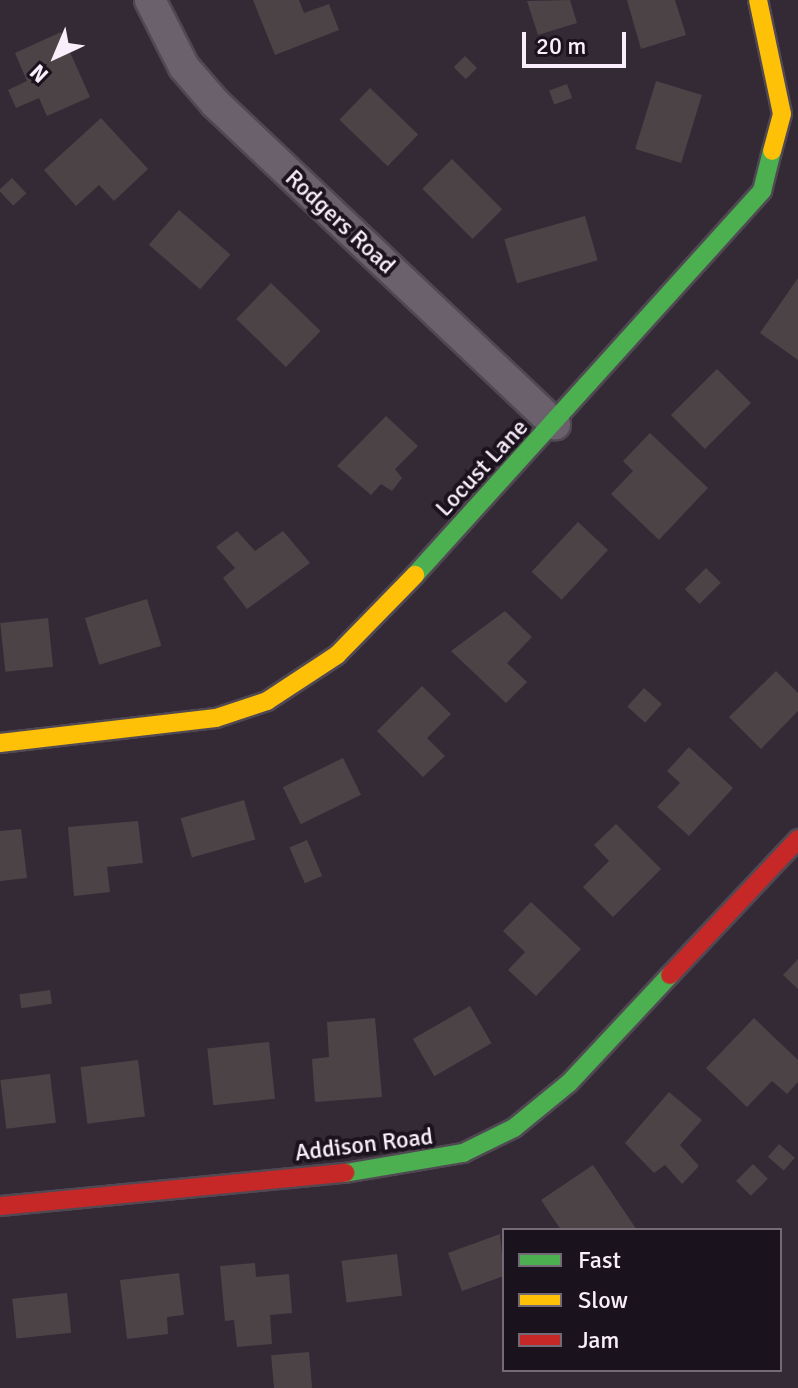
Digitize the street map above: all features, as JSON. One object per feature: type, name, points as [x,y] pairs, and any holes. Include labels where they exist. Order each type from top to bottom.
[{"type":"street","name":"Rodgers Road","points":[[150,0],[184,67],[215,103],[555,425]]},
{"type":"street","name":"Locust Lane","points":[[0,743],[216,718],[304,681],[555,425],[762,191],[782,114],[758,0]]},
{"type":"street","name":"Addison Road","points":[[0,1206],[403,1168],[463,1153],[514,1128],[569,1083],[798,839]]},
{"type":"building","points":[[253,0],[299,0],[304,13],[329,4],[339,30],[275,55]]},
{"type":"building","points":[[570,0],[577,23],[538,35],[527,1]]},
{"type":"building","points":[[627,0],[675,0],[686,35],[641,49]]},
{"type":"building","points":[[61,32],[90,97],[47,116],[39,98],[16,108],[8,90],[27,81],[15,53]]},
{"type":"building","points":[[465,56],[477,68],[466,79],[454,67]]},
{"type":"building","points":[[656,81],[702,95],[681,163],[635,149]]},
{"type":"building","points":[[567,84],[572,98],[554,105],[549,90]]},
{"type":"building","points":[[370,88],[418,135],[388,166],[339,120]]},
{"type":"building","points":[[101,118],[148,169],[114,201],[99,185],[76,206],[44,170]]},
{"type":"building","points":[[452,159],[502,209],[473,239],[422,189]]},
{"type":"building","points":[[12,178],[26,193],[13,206],[0,192]]},
{"type":"building","points":[[179,210],[230,255],[200,289],[149,245]]},
{"type":"building","points":[[585,216],[598,260],[517,283],[504,239]]},
{"type":"building","points":[[798,278],[798,360],[760,333]]},
{"type":"building","points":[[271,283],[321,331],[286,367],[236,319]]},
{"type":"building","points":[[717,369],[751,403],[705,449],[671,415]]},
{"type":"building","points":[[386,416],[418,446],[395,469],[402,478],[392,491],[381,484],[371,495],[337,466]]},
{"type":"building","points":[[650,433],[708,488],[659,540],[611,494],[633,471],[623,461]]},
{"type":"building","points":[[578,522],[608,550],[562,600],[532,572]]},
{"type":"building","points":[[237,531],[255,551],[283,531],[310,563],[247,609],[223,578],[235,568],[216,547]]},
{"type":"building","points":[[706,568],[721,583],[700,604],[685,589]]},
{"type":"building","points":[[147,599],[161,646],[99,665],[85,618]]},
{"type":"building","points":[[505,611],[532,637],[507,663],[527,682],[506,703],[451,651]]},
{"type":"building","points":[[48,618],[53,667],[5,672],[0,623]]},
{"type":"building","points":[[776,671],[798,693],[798,711],[761,749],[729,717]]},
{"type":"building","points":[[422,686],[451,714],[427,738],[445,756],[423,777],[377,731]]},
{"type":"building","points":[[644,688],[662,704],[645,723],[627,707]]},
{"type":"building","points":[[689,747],[733,788],[689,836],[657,807],[680,783],[667,771]]},
{"type":"building","points":[[343,758],[361,795],[301,824],[283,787]]},
{"type":"building","points":[[244,800],[255,839],[192,858],[181,818]]},
{"type":"building","points":[[138,821],[143,863],[107,867],[110,892],[74,896],[68,827]]},
{"type":"building","points":[[616,824],[661,869],[613,917],[583,887],[609,861],[594,845]]},
{"type":"building","points":[[21,829],[27,878],[0,881],[0,831]]},
{"type":"building","points":[[307,840],[322,876],[305,883],[290,847]]},
{"type":"building","points":[[531,902],[581,949],[536,996],[508,970],[525,952],[503,931]]},
{"type":"building","points":[[798,959],[798,989],[783,975]]},
{"type":"building","points":[[50,990],[52,1004],[21,1008],[19,994]]},
{"type":"building","points":[[470,1006],[492,1043],[434,1076],[413,1039]]},
{"type":"building","points":[[375,1018],[382,1097],[315,1102],[312,1059],[329,1057],[327,1022]]},
{"type":"building","points":[[754,1018],[798,1060],[798,1082],[787,1094],[772,1081],[747,1107],[706,1068]]},
{"type":"building","points":[[269,1042],[275,1099],[213,1105],[207,1048]]},
{"type":"building","points":[[138,1060],[145,1117],[87,1124],[80,1067]]},
{"type":"building","points":[[50,1074],[56,1123],[6,1129],[0,1080]]},
{"type":"building","points":[[669,1092],[702,1120],[680,1145],[699,1166],[682,1184],[665,1165],[654,1173],[625,1143]]},
{"type":"building","points":[[779,1144],[795,1158],[784,1171],[768,1157]]},
{"type":"building","points":[[753,1164],[768,1179],[751,1196],[736,1181]]},
{"type":"building","points":[[593,1165],[636,1228],[560,1228],[541,1200]]},
{"type":"building","points":[[500,1234],[502,1277],[462,1291],[448,1253]]},
{"type":"building","points":[[397,1254],[402,1296],[347,1303],[341,1261]]},
{"type":"building","points":[[255,1263],[256,1277],[289,1274],[292,1313],[270,1315],[272,1344],[237,1347],[234,1320],[225,1321],[220,1266]]},
{"type":"building","points":[[179,1273],[184,1315],[167,1317],[168,1334],[127,1339],[120,1280]]},
{"type":"building","points":[[67,1293],[71,1333],[16,1339],[12,1299]]},
{"type":"building","points":[[309,1352],[312,1388],[274,1388],[271,1355]]},
{"type":"traffic: fast","points":[[415,575],[762,191],[772,151]]},
{"type":"traffic: fast","points":[[345,1173],[463,1153],[514,1128],[569,1083],[670,975]]},
{"type":"traffic: slow","points":[[758,0],[782,114],[772,151]]},
{"type":"traffic: slow","points":[[0,743],[216,718],[267,701],[337,655],[415,575]]},
{"type":"traffic: jam","points":[[670,975],[798,839]]},
{"type":"traffic: jam","points":[[0,1206],[345,1173]]}]
